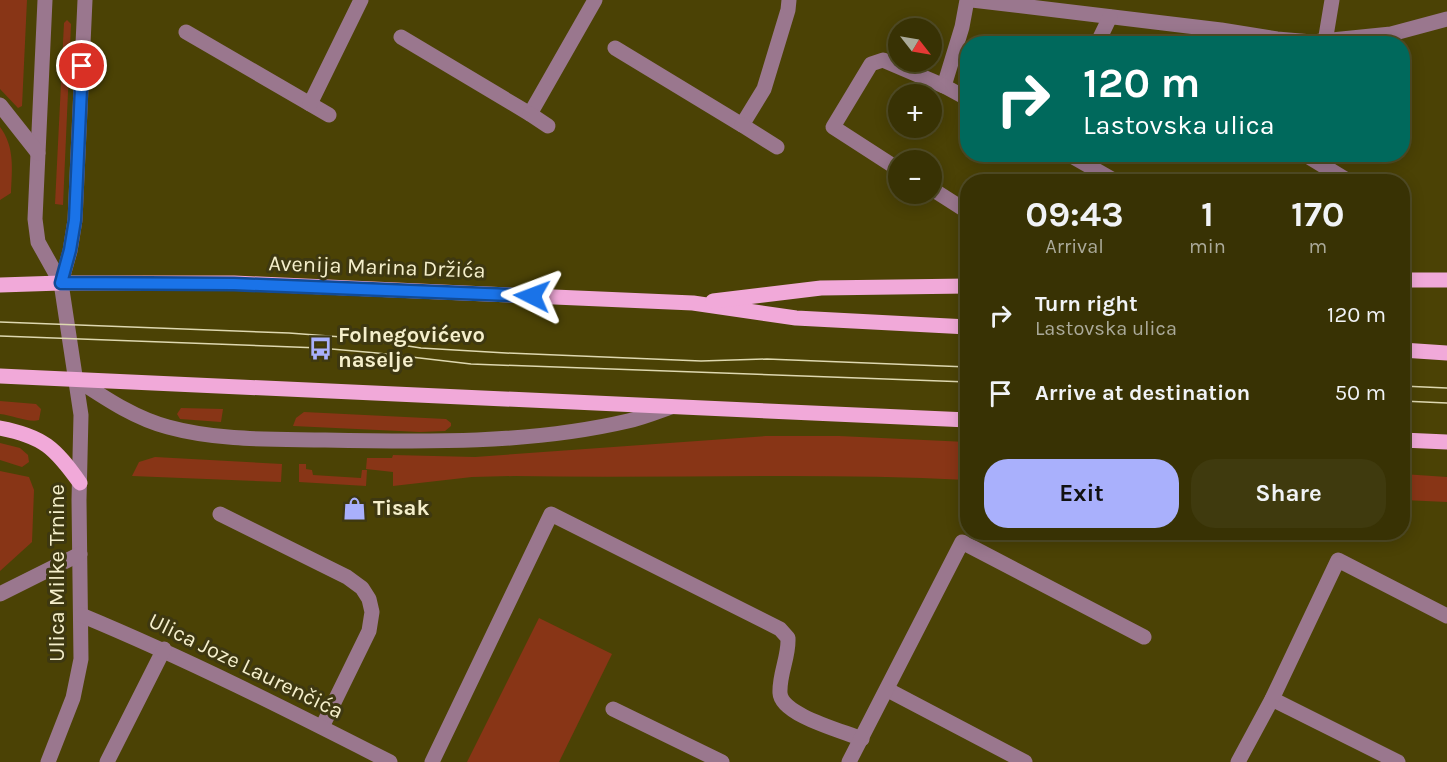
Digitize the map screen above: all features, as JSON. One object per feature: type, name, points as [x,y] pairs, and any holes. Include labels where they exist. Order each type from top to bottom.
[{"type":"main road","points":[[1410,280],[1447,280]]},
{"type":"main road","name":"Avenija Marina Držića","points":[[0,285],[234,284],[693,303],[796,318],[960,327]]},
{"type":"main road","points":[[693,303],[821,288],[960,286]]},
{"type":"main road","points":[[1410,351],[1443,351]]},
{"type":"main road","points":[[0,376],[960,420]]},
{"type":"main road","points":[[0,428],[27,434],[49,446],[64,461],[80,483]]},
{"type":"main road","points":[[1410,440],[1447,442]]},
{"type":"street","points":[[45,0],[35,219],[39,242],[61,283]]},
{"type":"street","points":[[61,283],[75,220],[85,0]]},
{"type":"street","points":[[310,104],[361,0]]},
{"type":"street","points":[[530,114],[595,0]]},
{"type":"street","points":[[742,126],[764,89],[789,0]]},
{"type":"street","points":[[944,86],[962,27],[967,0]]},
{"type":"street","points":[[972,0],[1258,36]]},
{"type":"street","points":[[1318,36],[1332,0]]},
{"type":"street","points":[[1101,36],[1110,17]]},
{"type":"street","points":[[1373,36],[1392,34],[1447,19]]},
{"type":"street","points":[[186,32],[329,115]]},
{"type":"street","points":[[401,37],[548,126]]},
{"type":"street","points":[[615,48],[777,147]]},
{"type":"street","points":[[888,163],[833,127],[871,64],[883,60],[960,95]]},
{"type":"street","points":[[0,105],[38,153]]},
{"type":"street","points":[[1082,162],[1103,174]]},
{"type":"street","points":[[1318,162],[1337,174]]},
{"type":"street","points":[[942,195],[960,207]]},
{"type":"street","name":"Ulica Milke Trnine","points":[[48,762],[73,698],[81,659],[81,415],[61,283]]},
{"type":"street","points":[[76,379],[132,414],[166,427],[199,434],[261,438],[413,441],[489,439],[567,431],[628,421],[674,406]]},
{"type":"street","points":[[219,514],[347,577],[362,588],[369,599],[372,612],[369,631],[322,727]]},
{"type":"street","points":[[432,762],[551,514],[780,629],[788,638],[789,650],[780,696],[788,707],[801,715],[862,739]]},
{"type":"street","points":[[849,762],[962,542],[1144,637]]},
{"type":"street","points":[[0,594],[80,554]]},
{"type":"street","points":[[1238,762],[1272,699],[1338,560],[1447,616]]},
{"type":"street","name":"Ulica Joze Laurenčića","points":[[81,615],[164,649],[390,762]]},
{"type":"street","points":[[107,762],[164,649]]},
{"type":"street","points":[[888,690],[1025,762]]},
{"type":"street","points":[[1272,699],[1398,762]]},
{"type":"street","points":[[613,709],[722,762]]},
{"type":"shaded area","points":[[0,0],[27,0],[22,106],[18,108],[0,89]]},
{"type":"shaded area","points":[[67,20],[71,24],[63,205],[55,204],[64,23]]},
{"type":"shaded area","points":[[0,127],[8,142],[12,167],[11,193],[0,200]]},
{"type":"shaded area","points":[[0,401],[36,404],[41,409],[39,420],[0,414]]},
{"type":"shaded area","points":[[181,408],[223,409],[221,422],[180,419],[177,414]]},
{"type":"shaded area","points":[[304,412],[446,419],[451,426],[445,431],[420,432],[293,426],[296,418]]},
{"type":"shaded area","points":[[766,436],[839,436],[960,442],[960,480],[854,476],[514,476],[472,477],[393,486],[393,472],[366,469],[367,458],[392,458],[393,455],[475,457]]},
{"type":"shaded area","points":[[0,443],[20,448],[28,455],[29,462],[22,467],[0,460]]},
{"type":"shaded area","points":[[155,457],[282,464],[281,482],[132,476],[139,462]]},
{"type":"shaded area","points":[[299,464],[306,464],[306,469],[312,470],[313,475],[361,478],[362,470],[367,470],[366,486],[299,482]]},
{"type":"shaded area","points":[[0,471],[29,477],[34,490],[32,542],[0,571]]},
{"type":"shaded area","points":[[1410,474],[1447,477],[1447,502],[1410,500]]},
{"type":"shaded area","points":[[539,618],[612,654],[559,762],[467,762]]},
{"type":"tram line","points":[[0,322],[289,333],[355,338],[421,348],[506,353],[701,361],[767,359],[960,367]]},
{"type":"tram line","points":[[0,336],[320,348],[471,364],[960,382]]},
{"type":"tram line","points":[[1410,386],[1447,388]]},
{"type":"tram line","points":[[1410,401],[1447,403]]},
{"type":"place","name":"Folnegovićevo naselje","points":[[320,348]]},
{"type":"place","name":"Tisak","points":[[355,508]]},
{"type":"route","points":[[82,66],[75,220],[61,283],[234,284],[532,296]]}]
